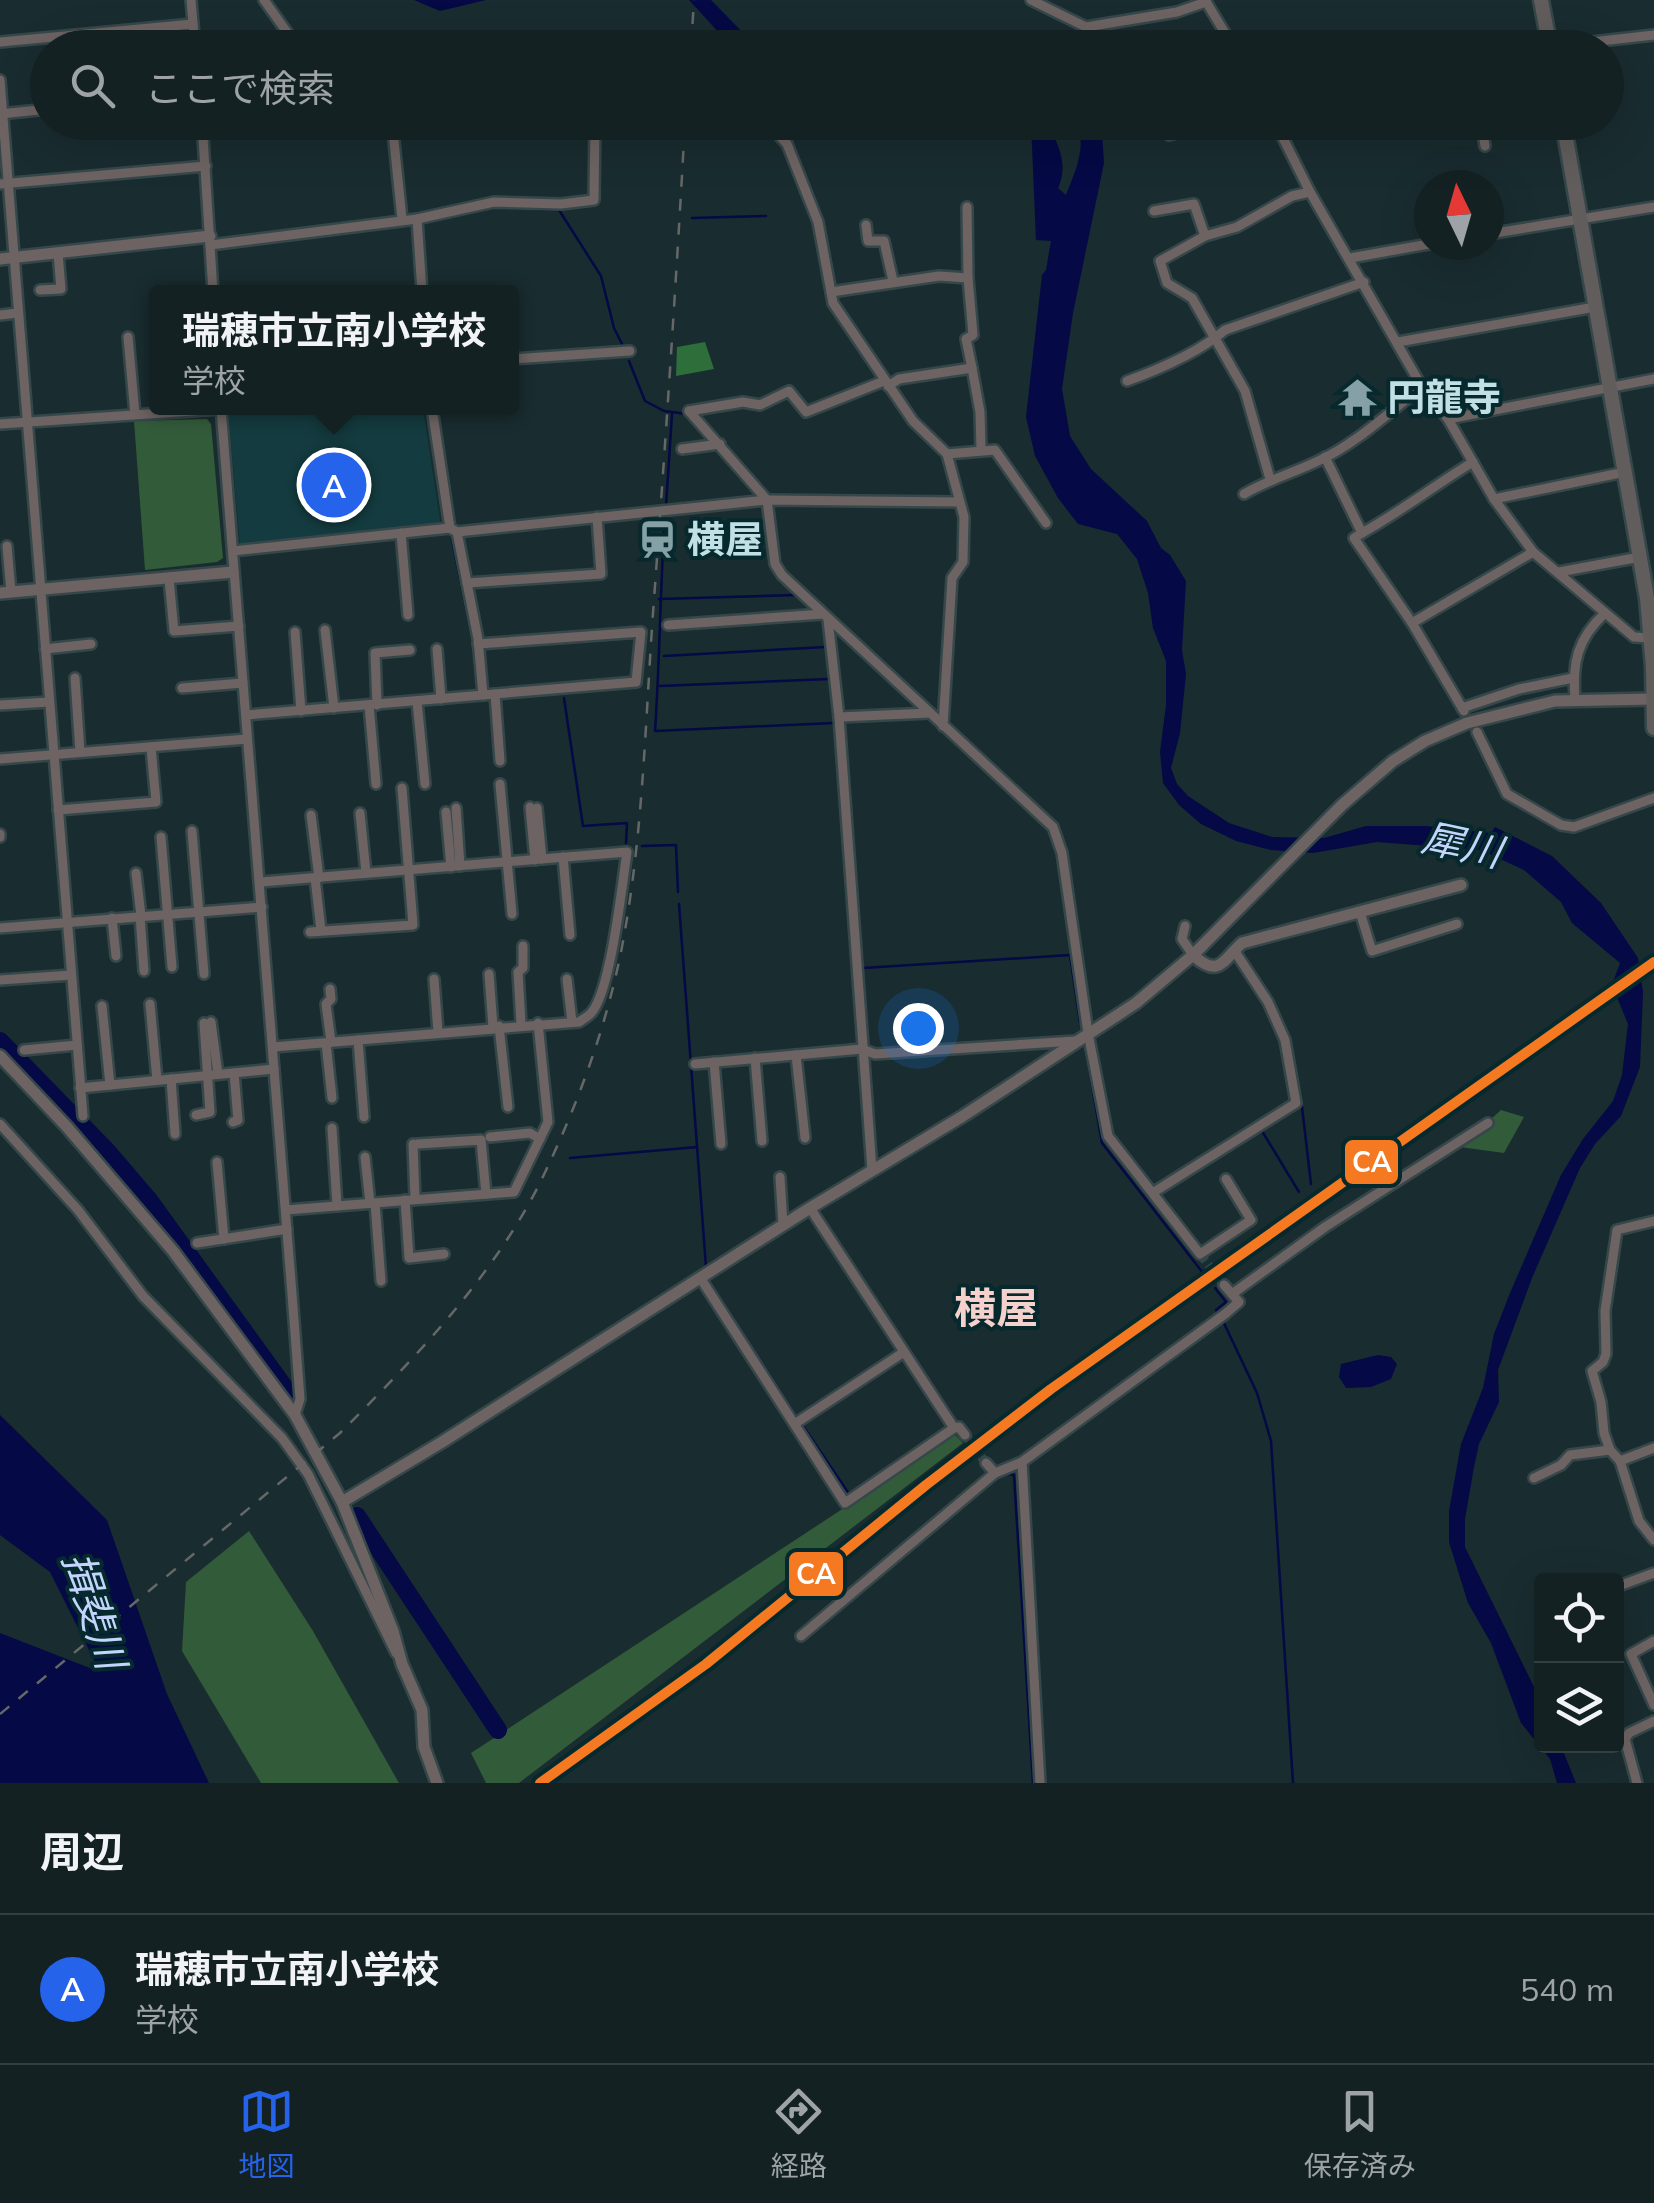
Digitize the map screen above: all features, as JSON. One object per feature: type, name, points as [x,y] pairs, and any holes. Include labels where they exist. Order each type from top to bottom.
[{"type":"main road","points":[[1541,0],[1546,30]]},
{"type":"main road","points":[[1566,140],[1625,472],[1647,556],[1654,725]]},
{"type":"street","points":[[191,0],[194,30]]},
{"type":"street","points":[[264,0],[280,30]]},
{"type":"street","points":[[1031,0],[1086,28],[1177,12],[1206,1],[1223,30]]},
{"type":"street","points":[[129,30],[193,24]]},
{"type":"street","points":[[1624,38],[1654,34]]},
{"type":"street","points":[[0,42],[30,39]]},
{"type":"street","points":[[0,80],[7,258],[18,313],[83,1116]]},
{"type":"street","points":[[1,114],[30,111]]},
{"type":"street","points":[[204,140],[213,285]]},
{"type":"street","points":[[394,140],[402,219]]},
{"type":"street","points":[[7,258],[417,218],[494,202],[561,204],[594,200],[595,140]]},
{"type":"street","points":[[783,140],[818,222],[833,303],[913,420],[947,454],[964,517],[963,562],[952,578],[944,726]]},
{"type":"street","points":[[1284,140],[1422,386],[1448,419],[1494,499],[1533,552],[1634,636],[1652,638]]},
{"type":"street","points":[[1484,140],[1485,146]]},
{"type":"street","points":[[4,184],[206,166]]},
{"type":"street","points":[[1270,479],[1246,391],[1192,298],[1167,284],[1160,261],[1205,236],[1237,227],[1292,196],[1310,192]]},
{"type":"street","points":[[1154,210],[1194,204],[1205,236]]},
{"type":"street","points":[[1504,232],[1654,206]]},
{"type":"street","points":[[966,207],[974,335],[966,339],[980,412],[981,450]]},
{"type":"street","points":[[417,218],[422,285]]},
{"type":"street","points":[[866,224],[868,241],[884,241],[894,281]]},
{"type":"street","points":[[1350,258],[1414,247]]},
{"type":"street","points":[[40,290],[62,289],[58,253]]},
{"type":"street","points":[[831,292],[938,276],[968,278]]},
{"type":"street","points":[[1126,381],[1152,372],[1214,340],[1225,330],[1364,282]]},
{"type":"street","points":[[1398,342],[1595,307]]},
{"type":"street","points":[[0,314],[18,313]]},
{"type":"street","points":[[128,337],[136,414]]},
{"type":"street","points":[[519,359],[630,351]]},
{"type":"street","points":[[972,368],[899,379],[806,412],[790,391],[760,405],[743,402],[689,411],[767,500],[775,564],[782,576],[1053,827],[1060,839],[1088,1033],[1108,1136],[1200,1254],[1251,1220],[1226,1180]]},
{"type":"street","points":[[1448,419],[1654,380]]},
{"type":"street","points":[[1244,494],[1270,479],[1325,458],[1422,386]]},
{"type":"street","points":[[0,424],[149,413]]},
{"type":"street","points":[[222,415],[286,1210],[300,1399],[296,1414]]},
{"type":"street","points":[[433,415],[478,644],[483,695]]},
{"type":"street","points":[[682,449],[720,444]]},
{"type":"street","points":[[947,454],[994,450],[1046,524]]},
{"type":"street","points":[[1325,458],[1362,533]]},
{"type":"street","points":[[1473,462],[1354,538],[1412,622],[1463,709],[1519,689],[1573,678]]},
{"type":"street","points":[[1494,499],[1625,472]]},
{"type":"street","points":[[234,551],[767,500],[960,502]]},
{"type":"street","points":[[467,583],[601,574],[597,517]]},
{"type":"street","points":[[400,533],[408,616]]},
{"type":"street","points":[[6,546],[5,592],[234,572]]},
{"type":"street","points":[[1412,622],[1533,552]]},
{"type":"street","points":[[1559,572],[1647,556]]},
{"type":"street","points":[[169,579],[174,631],[238,626]]},
{"type":"street","points":[[1576,700],[1573,678],[1585,631],[1605,612]]},
{"type":"street","points":[[668,625],[825,617]]},
{"type":"street","points":[[825,617],[839,717],[872,1170]]},
{"type":"street","points":[[325,630],[334,708]]},
{"type":"street","points":[[294,632],[301,711]]},
{"type":"street","points":[[246,715],[636,682],[640,632],[478,644]]},
{"type":"street","points":[[45,649],[91,644]]},
{"type":"street","points":[[436,649],[442,699]]},
{"type":"street","points":[[376,784],[375,653],[410,650]]},
{"type":"street","points":[[75,678],[80,752]]},
{"type":"street","points":[[182,688],[243,683]]},
{"type":"street","points":[[495,694],[500,761]]},
{"type":"street","points":[[342,1502],[1136,1004],[1194,955],[1342,805],[1394,761],[1425,741],[1467,722],[1554,701],[1654,699]]},
{"type":"street","points":[[417,701],[425,784]]},
{"type":"street","points":[[0,706],[49,702]]},
{"type":"street","points":[[839,717],[930,713]]},
{"type":"street","points":[[1477,732],[1507,794],[1561,825],[1574,827],[1654,798]]},
{"type":"street","points":[[0,759],[247,739]]},
{"type":"street","points":[[58,810],[156,802],[151,747]]},
{"type":"street","points":[[500,784],[512,914]]},
{"type":"street","points":[[311,814],[317,878],[315,931],[413,924],[402,788]]},
{"type":"street","points":[[534,807],[538,859]]},
{"type":"street","points":[[451,810],[455,866]]},
{"type":"street","points":[[360,812],[366,873]]},
{"type":"street","points":[[192,831],[204,974]]},
{"type":"street","points":[[162,837],[172,966]]},
{"type":"street","points":[[261,882],[626,852],[601,994],[591,1014],[572,1022],[273,1046]]},
{"type":"street","points":[[562,857],[570,935]]},
{"type":"street","points":[[136,874],[144,971]]},
{"type":"street","points":[[1185,926],[1182,938],[1205,966],[1213,967],[1222,965],[1242,942],[1461,884]]},
{"type":"street","points":[[0,928],[262,907]]},
{"type":"street","points":[[1360,912],[1372,951],[1457,924]]},
{"type":"street","points":[[112,918],[116,956]]},
{"type":"street","points":[[521,1024],[518,972],[523,968],[523,946]]},
{"type":"street","points":[[1154,1192],[1296,1103],[1285,1040],[1268,1002],[1234,950]]},
{"type":"street","points":[[488,974],[508,1107]]},
{"type":"street","points":[[0,980],[70,975]]},
{"type":"street","points":[[434,979],[438,1032]]},
{"type":"street","points":[[567,979],[572,1022]]},
{"type":"street","points":[[330,990],[331,999],[326,1004],[332,1098]]},
{"type":"street","points":[[150,1004],[157,1080]]},
{"type":"street","points":[[102,1006],[110,1085]]},
{"type":"street","points":[[196,1115],[210,1112],[213,1075],[208,1022]]},
{"type":"street","points":[[286,1210],[514,1192],[548,1122],[538,1023]]},
{"type":"street","points":[[358,1040],[364,1117]]},
{"type":"street","points":[[695,1064],[862,1049],[875,1054],[1076,1040]]},
{"type":"street","points":[[24,1050],[76,1044]]},
{"type":"street","points":[[796,1055],[804,1138]]},
{"type":"street","points":[[0,1056],[173,1251],[296,1414],[342,1502],[402,1664]]},
{"type":"street","points":[[755,1058],[762,1141]]},
{"type":"street","points":[[714,1062],[721,1144]]},
{"type":"street","points":[[80,1088],[274,1068]]},
{"type":"street","points":[[232,1122],[238,1120],[234,1072]]},
{"type":"street","points":[[171,1079],[175,1134]]},
{"type":"street","points":[[1232,1294],[1325,1228],[1488,1123]]},
{"type":"street","points":[[0,1124],[78,1210],[143,1296],[282,1438],[308,1474],[422,1710],[424,1747],[437,1783]]},
{"type":"street","points":[[332,1128],[338,1206]]},
{"type":"street","points":[[490,1137],[530,1133],[540,1138]]},
{"type":"street","points":[[444,1254],[409,1258],[415,1144],[480,1140],[486,1194]]},
{"type":"street","points":[[365,1157],[381,1280]]},
{"type":"street","points":[[217,1162],[224,1239]]},
{"type":"street","points":[[780,1177],[783,1226]]},
{"type":"street","points":[[810,1208],[954,1428]]},
{"type":"street","points":[[1654,1221],[1616,1230],[1604,1310],[1606,1354],[1592,1371],[1610,1450],[1620,1460],[1639,1521],[1654,1540]]},
{"type":"street","points":[[197,1244],[287,1228]]},
{"type":"street","points":[[701,1278],[845,1503],[954,1428],[959,1427],[964,1435]]},
{"type":"street","points":[[801,1636],[995,1473],[1022,1462],[1239,1302],[1224,1285]]},
{"type":"street","points":[[796,1423],[904,1352]]},
{"type":"street","points":[[1620,1460],[1654,1448]]},
{"type":"street","points":[[1534,1478],[1561,1465],[1570,1455],[1610,1450]]},
{"type":"street","points":[[1022,1462],[1040,1783]]},
{"type":"street","points":[[986,1463],[995,1473]]},
{"type":"street","points":[[1624,1585],[1654,1573]]},
{"type":"street","points":[[1654,1641],[1631,1654],[1654,1706]]},
{"type":"street","points":[[1637,1783],[1625,1739],[1654,1721]]},
{"type":"shaded area","points":[[229,415],[424,415],[441,527],[240,546]]},
{"type":"green space","points":[[705,342],[714,369],[676,376],[677,347]]},
{"type":"green space","points":[[207,419],[211,424],[223,558],[217,562],[145,570],[134,421]]},
{"type":"green space","points":[[1501,1110],[1524,1117],[1504,1153],[1460,1147]]},
{"type":"green space","points":[[955,1435],[963,1443],[519,1783],[486,1783],[471,1753]]},
{"type":"green space","points":[[249,1531],[313,1631],[399,1783],[261,1783],[182,1651],[186,1582]]},
{"type":"water","points":[[414,0],[486,0],[440,11]]},
{"type":"water","points":[[689,0],[711,0],[740,30],[716,30]]},
{"type":"water","name":"犀川","points":[[1032,140],[1055,140],[1062,163],[1058,188],[1066,195],[1081,140],[1103,140],[1104,163],[1073,313],[1062,389],[1070,436],[1091,469],[1147,521],[1186,581],[1182,650],[1186,674],[1180,733],[1171,768],[1177,784],[1229,823],[1272,837],[1324,838],[1366,826],[1426,826],[1491,833],[1495,827],[1552,856],[1601,903],[1638,958],[1643,992],[1640,1067],[1621,1116],[1595,1144],[1580,1168],[1532,1278],[1498,1370],[1499,1402],[1479,1444],[1465,1519],[1465,1547],[1534,1687],[1534,1739],[1521,1723],[1491,1643],[1468,1603],[1449,1542],[1449,1511],[1461,1444],[1483,1388],[1494,1334],[1510,1293],[1561,1175],[1613,1101],[1622,1075],[1628,1024],[1612,985],[1620,963],[1572,923],[1561,902],[1524,870],[1481,850],[1377,842],[1313,853],[1271,850],[1236,841],[1201,824],[1179,805],[1163,783],[1160,752],[1166,661],[1153,628],[1148,593],[1137,559],[1117,534],[1078,524],[1058,498],[1035,456],[1026,417],[1042,275],[1051,241],[1036,240]]},
{"type":"water","points":[[1378,1355],[1391,1357],[1397,1364],[1391,1379],[1371,1387],[1346,1388],[1339,1377],[1341,1364]]},
{"type":"water","name":"揖斐川","points":[[0,1415],[107,1520],[167,1694],[209,1783],[0,1783],[0,1633],[100,1672],[50,1572],[0,1535]]},
{"type":"water","points":[[1545,1753],[1564,1753],[1576,1783],[1557,1783]]},
{"type":"waterway","points":[[423,222],[494,207],[559,210],[601,276],[622,344]]},
{"type":"waterway","points":[[692,218],[766,216]]},
{"type":"waterway","points":[[415,269],[416,285]]},
{"type":"waterway","points":[[629,361],[645,401],[664,411],[687,414]]},
{"type":"waterway","points":[[666,506],[672,414]]},
{"type":"waterway","points":[[428,415],[444,523]]},
{"type":"waterway","points":[[665,516],[655,731],[833,723]]},
{"type":"waterway","points":[[452,539],[473,642],[477,690]]},
{"type":"waterway","points":[[659,599],[796,595]]},
{"type":"waterway","points":[[664,656],[825,647]]},
{"type":"waterway","points":[[660,686],[829,679]]},
{"type":"waterway","points":[[564,698],[583,826],[627,823],[626,843]]},
{"type":"waterway","points":[[844,723],[853,846]]},
{"type":"waterway","points":[[642,846],[676,845],[678,892]]},
{"type":"waterway","points":[[679,904],[706,1267]]},
{"type":"waterway","points":[[858,917],[863,968],[1070,955],[1080,1022]]},
{"type":"waterway","points":[[0,1041],[149,1200],[290,1395]]},
{"type":"waterway","points":[[1087,1056],[1102,1143],[1203,1273]]},
{"type":"waterway","points":[[1302,1107],[1311,1184]]},
{"type":"waterway","points":[[1262,1131],[1299,1192]]},
{"type":"waterway","points":[[570,1158],[697,1147]]},
{"type":"waterway","points":[[710,1283],[796,1416]]},
{"type":"waterway","points":[[1215,1288],[1226,1302],[1218,1312]]},
{"type":"waterway","points":[[1223,1321],[1257,1393],[1271,1441],[1293,1783]]},
{"type":"waterway","points":[[801,1423],[849,1494]]},
{"type":"waterway","points":[[1003,1473],[1014,1475],[1033,1783]]},
{"type":"waterway","points":[[357,1516],[498,1730]]},
{"type":"tunnel","points":[[1200,1254],[1224,1285]]},
{"type":"tunnel","points":[[965,1435],[986,1463]]},
{"type":"railway","points":[[692,30],[694,0]]},
{"type":"railway","points":[[0,1714],[340,1433],[370,1403],[482,1275],[529,1204],[560,1140],[608,1007],[634,868],[684,140]]},
{"type":"transit line","name":"CA","points":[[540,1783],[706,1664],[1051,1389],[1654,962]]},
{"type":"place","name":"円龍寺","points":[[1357,397]]},
{"type":"place","name":"瑞穂市立南小学校","points":[[334,485]]},
{"type":"place","name":"横屋","points":[[657,539]]},
{"type":"district","name":"横屋","points":[[996,1307]]}]
